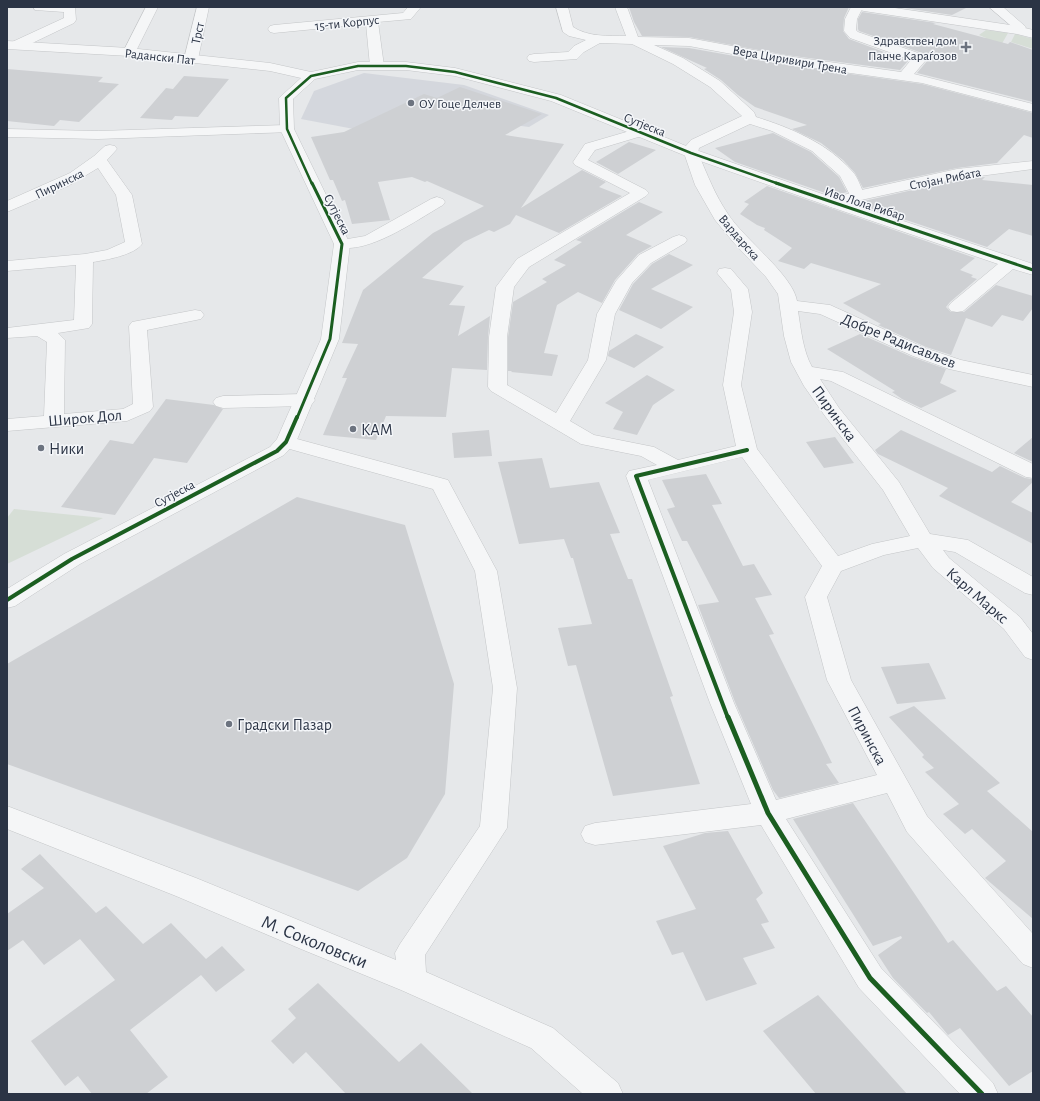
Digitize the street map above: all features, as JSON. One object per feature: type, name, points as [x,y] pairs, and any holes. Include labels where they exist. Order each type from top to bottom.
[{"type":"street","points":[[12,45],[70,20],[70,8],[39,7]]},
{"type":"street","points":[[129,52],[152,7]]},
{"type":"street","name":"Трст","points":[[191,59],[203,7]]},
{"type":"street","name":"15-ти Корпус","points":[[274,29],[407,16],[415,7]]},
{"type":"street","name":"Вера Циривири Трена","points":[[562,7],[567,29],[573,33],[598,39],[689,42],[786,60],[904,76],[946,84],[1033,108]]},
{"type":"street","points":[[621,7],[629,31],[634,40],[678,61],[716,84],[744,110],[749,119]]},
{"type":"street","points":[[857,7],[851,19],[850,31],[854,35],[916,57],[919,60],[904,76]]},
{"type":"street","points":[[864,7],[1033,30]]},
{"type":"street","points":[[882,7],[1019,29],[1033,34]]},
{"type":"street","points":[[995,7],[1019,29]]},
{"type":"street","points":[[372,20],[377,66]]},
{"type":"street","points":[[534,58],[572,56],[579,49],[598,39]]},
{"type":"street","name":"Радански Пат","points":[[12,45],[129,52],[270,67],[311,76]]},
{"type":"street","name":"Сутјеска","points":[[7,600],[72,559],[276,451],[286,442],[306,400],[330,339],[342,244],[287,129],[286,98],[311,76],[358,66],[406,66],[462,74],[556,98],[691,153]]},
{"type":"street","points":[[691,153],[692,147],[696,143],[749,119],[777,128],[817,148],[847,174],[857,196]]},
{"type":"street","points":[[7,134],[122,134],[287,129]]},
{"type":"street","points":[[640,132],[590,147],[580,162],[641,193],[524,263],[505,287],[498,337],[498,387],[588,440],[647,450],[676,467]]},
{"type":"street","name":"Пиринска","points":[[7,207],[72,179],[100,160],[122,134]]},
{"type":"street","name":"Иво Лола Рибар","points":[[691,153],[1033,270]]},
{"type":"street","name":"Вардарска","points":[[691,153],[703,185],[721,217],[740,240],[772,273],[789,300]]},
{"type":"street","points":[[7,266],[85,259],[111,254],[134,244],[124,195],[100,160]]},
{"type":"street","name":"Стојан Рибата","points":[[834,203],[857,196],[957,174],[1033,165]]},
{"type":"street","points":[[342,244],[369,240],[437,202]]},
{"type":"street","points":[[559,423],[596,360],[606,314],[625,281],[646,259],[679,240]]},
{"type":"street","points":[[7,333],[83,324],[85,259]]},
{"type":"street","points":[[957,307],[1011,262]]},
{"type":"street","points":[[725,273],[739,289],[743,312],[732,385],[747,450],[833,566],[880,549],[923,540],[960,545],[1033,587]]},
{"type":"street","name":"Пиринска","points":[[789,300],[793,336],[800,362],[832,412],[892,487],[923,540]]},
{"type":"street","name":"Добре Радисављев","points":[[789,300],[824,309],[919,352],[956,365],[1033,381]]},
{"type":"street","name":"Широк Дол","points":[[7,425],[127,415],[143,407],[138,326],[195,314]]},
{"type":"street","points":[[41,330],[56,340],[54,420]]},
{"type":"street","points":[[806,372],[836,376],[1033,472]]},
{"type":"street","points":[[223,402],[306,400]]},
{"type":"street","points":[[286,442],[441,485],[486,571],[506,688],[493,828],[410,953],[412,980]]},
{"type":"street","points":[[747,450],[636,476],[722,703],[768,813],[870,978],[982,1094]]},
{"type":"street","name":"Карл Маркс","points":[[923,540],[941,563],[1012,623],[1033,651]]},
{"type":"street","name":"Пиринска","points":[[833,566],[816,597],[839,680],[917,824],[1033,955]]},
{"type":"street","points":[[595,834],[768,813],[893,781]]},
{"type":"street","name":"М. Соколовски","points":[[7,817],[178,884],[311,940],[412,980],[542,1038],[607,1094]]},
{"type":"shaded area","points":[[986,30],[1008,33],[1000,47],[975,44],[986,38],[979,35]]},
{"type":"shaded area","points":[[1015,34],[1033,39],[1033,49],[1011,42]]},
{"type":"shaded area","name":"ОУ Гоце Делчев","points":[[364,73],[464,85],[549,115],[529,127],[459,118],[354,129],[301,119],[314,91]]},
{"type":"shaded area","points":[[14,509],[103,518],[7,564],[7,518]]},
{"type":"building","points":[[629,7],[849,7],[844,18],[843,31],[849,39],[908,61],[900,70],[786,55],[689,37],[642,36],[634,22]]},
{"type":"building","points":[[898,7],[968,7],[952,15]]},
{"type":"building","name":"Здравствен дом Панче Караѓозов","points":[[862,12],[936,23],[933,24],[1008,44],[1010,42],[1033,50],[1033,102],[917,73],[928,60],[922,53],[859,31],[858,19]]},
{"type":"building","points":[[661,47],[689,48],[786,65],[922,84],[1033,113],[1033,138],[1024,135],[997,163],[957,168],[863,188],[855,173],[843,160],[821,143],[792,129],[807,125],[755,107],[721,80],[704,69],[707,68]]},
{"type":"building","points":[[7,69],[103,77],[98,82],[119,84],[79,122],[60,120],[54,126],[7,121]]},
{"type":"building","points":[[184,76],[229,79],[198,117],[175,116],[172,120],[140,118],[166,88],[173,89]]},
{"type":"building","points":[[460,87],[542,114],[505,135],[564,144],[521,208],[582,170],[606,182],[599,187],[622,196],[559,233],[516,215],[510,224],[494,232],[489,230],[464,242],[422,278],[464,286],[449,305],[465,306],[458,336],[490,316],[487,370],[452,368],[446,417],[386,416],[376,440],[323,435],[347,378],[342,378],[358,344],[342,343],[363,290],[433,233],[484,206],[427,181],[425,182],[412,177],[378,182],[390,220],[352,224],[345,200],[342,201],[333,180],[330,180],[311,137],[344,132],[424,94],[437,98]]},
{"type":"building","points":[[773,133],[811,152],[839,177],[847,192],[834,196],[735,162],[715,148]]},
{"type":"building","points":[[629,142],[656,150],[618,174],[596,162]]},
{"type":"building","points":[[985,177],[982,180],[1033,185],[1033,236],[1009,229],[987,247],[855,203],[957,180]]},
{"type":"building","points":[[767,186],[975,258],[960,270],[973,275],[971,277],[977,279],[946,307],[951,312],[964,312],[996,285],[1033,296],[1033,308],[1023,321],[1002,315],[992,327],[966,318],[951,355],[926,347],[878,325],[881,324],[843,303],[881,284],[811,263],[804,269],[778,261],[792,248],[764,230],[765,228],[757,225],[740,214],[749,204],[744,202]]},
{"type":"building","points":[[639,202],[663,212],[626,235],[652,246],[638,254],[615,280],[602,303],[578,292],[557,305],[544,353],[558,355],[552,376],[508,371],[508,337],[513,302],[547,282],[542,279],[566,265],[554,260],[582,242],[576,240]]},
{"type":"building","points":[[669,254],[693,265],[651,289],[693,307],[661,329],[619,310],[633,284],[652,264]]},
{"type":"building","points":[[636,334],[664,347],[634,368],[608,356],[609,351]]},
{"type":"building","points":[[860,334],[912,357],[946,369],[940,383],[957,391],[921,408],[902,399],[892,392],[895,391],[827,349]]},
{"type":"building","points":[[647,375],[675,390],[653,405],[637,435],[613,429],[623,412],[605,403]]},
{"type":"building","points":[[166,399],[214,405],[223,409],[187,463],[154,458],[115,515],[61,507],[110,440],[133,444]]},
{"type":"building","points":[[489,430],[492,456],[454,458],[452,433]]},
{"type":"building","points":[[901,430],[992,472],[1000,466],[1025,478],[1033,479],[1033,482],[1011,502],[1033,513],[1033,544],[939,496],[948,488],[878,454],[875,450]]},
{"type":"building","points":[[835,437],[854,463],[824,468],[806,442]]},
{"type":"building","points":[[1033,437],[1033,462],[1014,453]]},
{"type":"building","points":[[542,458],[550,488],[599,482],[620,533],[610,534],[628,579],[632,579],[673,696],[670,697],[700,784],[613,796],[576,665],[568,666],[558,628],[592,624],[573,558],[571,558],[564,539],[519,544],[498,462]]},
{"type":"building","points":[[706,474],[722,504],[712,505],[743,566],[754,564],[772,595],[755,598],[774,634],[769,635],[832,763],[826,764],[839,783],[779,798],[773,790],[735,702],[698,605],[719,602],[687,541],[682,541],[667,509],[675,507],[662,480]]},
{"type":"building","name":"Градски Пазар","points":[[297,497],[405,525],[454,684],[445,794],[407,858],[358,891],[7,764],[7,664]]},
{"type":"building","points":[[929,663],[946,699],[897,704],[881,667]]},
{"type":"building","points":[[914,706],[1000,783],[987,791],[1033,832],[1033,919],[985,878],[1006,861],[972,829],[965,834],[943,814],[959,804],[925,772],[934,768],[922,757],[924,755],[889,717]]},
{"type":"building","points":[[853,803],[948,943],[953,940],[997,991],[1006,986],[1033,1017],[1033,1071],[1009,1086],[960,1028],[948,1035],[929,1012],[927,1013],[893,978],[878,955],[902,938],[901,936],[873,946],[793,819]]},
{"type":"building","points":[[728,831],[763,893],[756,899],[769,922],[761,924],[775,948],[743,958],[757,984],[706,1001],[683,952],[672,955],[656,921],[696,909],[663,846],[705,833]]},
{"type":"building","points":[[40,854],[96,913],[106,906],[143,944],[171,923],[206,959],[222,946],[245,970],[216,992],[201,975],[130,1030],[168,1077],[146,1094],[92,1094],[78,1076],[65,1086],[31,1041],[115,980],[80,939],[44,965],[23,940],[7,951],[7,914],[44,888],[21,869]]},
{"type":"building","points":[[318,983],[399,1062],[421,1043],[473,1094],[346,1094],[306,1052],[293,1064],[271,1041],[296,1018],[288,1009]]},
{"type":"building","points":[[818,995],[907,1094],[816,1094],[763,1031]]},
{"type":"cycle path","points":[[7,600],[72,559],[277,451],[286,442],[330,339],[342,244],[287,129],[286,98],[311,76],[358,66],[406,66],[455,72],[556,98],[691,153],[1033,270]]},
{"type":"cycle path","points":[[747,450],[636,476],[722,703],[768,813],[870,978],[982,1094]]},
{"type":"place","name":"Здравствен дом Панче Караѓозов","points":[[966,47]]},
{"type":"place","name":"ОУ Гоце Делчев","points":[[411,103]]},
{"type":"place","name":"КАМ","points":[[353,429]]},
{"type":"place","name":"Ники","points":[[41,448]]},
{"type":"place","name":"Градски Пазар","points":[[229,724]]}]
